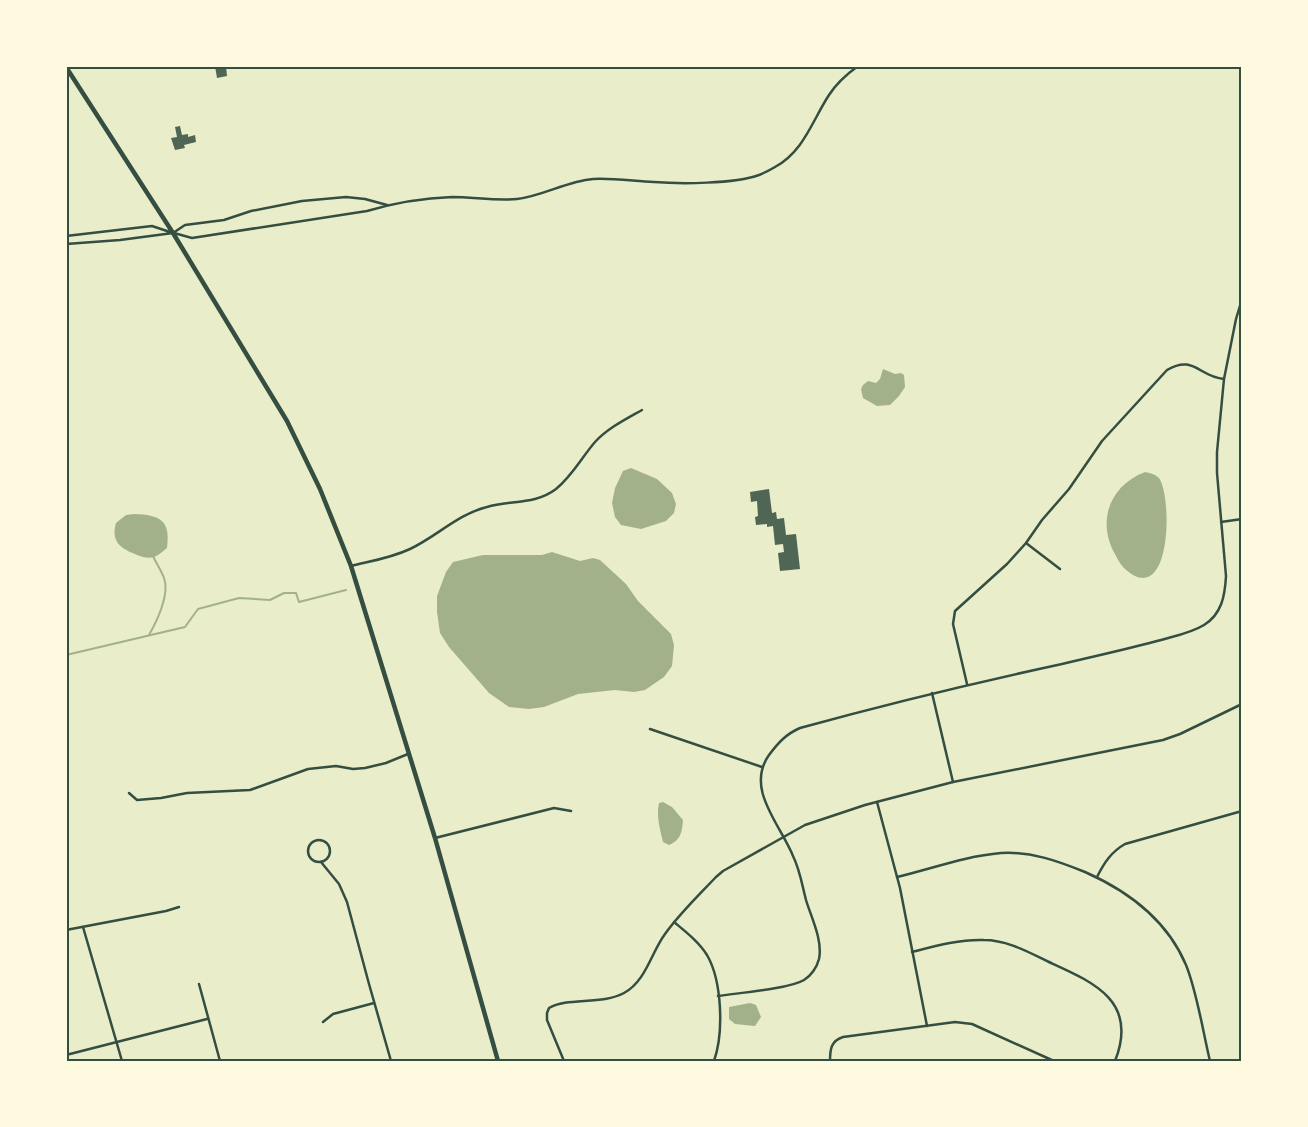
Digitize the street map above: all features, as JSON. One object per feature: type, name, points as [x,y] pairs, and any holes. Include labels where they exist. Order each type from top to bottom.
[{"type":"main road","points":[[66,67],[173,233],[287,421],[320,489],[352,566],[410,753],[498,1061]]},
{"type":"street","points":[[66,236],[152,226],[192,238],[367,211],[387,205],[452,198],[516,199],[535,195],[574,182],[592,179],[655,182],[740,180],[759,175],[776,166],[797,149],[829,95],[858,66]]},
{"type":"street","points":[[66,244],[120,240],[173,233],[185,225],[224,220],[251,211],[302,200],[346,197],[365,199],[387,205]]},
{"type":"street","points":[[718,996],[794,985],[806,978],[818,963],[820,951],[817,936],[799,870],[763,798],[760,784],[762,767],[775,746],[790,733],[800,728],[966,684],[1129,649],[1188,632],[1206,624],[1220,608],[1226,593],[1226,576],[1217,473],[1224,380],[1236,319],[1242,299]]},
{"type":"street","points":[[966,684],[953,624],[955,611],[995,577],[1026,543],[1042,520],[1069,489],[1102,441],[1167,370],[1175,366],[1187,364],[1198,368],[1209,376],[1224,380]]},
{"type":"street","points":[[352,566],[390,557],[411,548],[484,507],[535,500],[555,490],[570,475],[597,441],[615,426],[642,410]]},
{"type":"street","points":[[1221,522],[1242,519]]},
{"type":"street","points":[[1026,543],[1060,569]]},
{"type":"street","points":[[932,693],[953,782]]},
{"type":"street","points":[[564,1061],[547,1020],[549,1008],[561,1004],[611,998],[632,988],[643,974],[656,947],[674,922],[723,871],[783,836],[805,825],[877,802],[953,782],[1163,740],[1180,734],[1242,704]]},
{"type":"street","points":[[650,729],[762,767]]},
{"type":"street","points":[[129,793],[138,800],[148,800],[187,793],[250,790],[308,769],[336,766],[353,769],[365,768],[386,763],[410,753]]},
{"type":"street","points":[[877,802],[897,877],[927,1026]]},
{"type":"street","points":[[435,838],[554,808],[571,811]]},
{"type":"street","points":[[1097,878],[1106,860],[1125,844],[1242,810]]},
{"type":"street","points":[[321,862],[328,858],[330,848],[323,840],[316,840],[308,848],[308,855],[313,861],[321,862],[339,884],[347,902],[391,1061]]},
{"type":"street","points":[[897,877],[967,858],[1002,853],[1020,853],[1045,857],[1063,863],[1097,878],[1126,894],[1143,906],[1160,923],[1174,942],[1186,965],[1210,1061]]},
{"type":"street","points":[[66,930],[166,912],[179,907]]},
{"type":"street","points":[[674,922],[695,941],[712,966],[718,996],[720,1036],[714,1061]]},
{"type":"street","points":[[83,927],[118,1041],[122,1061]]},
{"type":"street","points":[[912,952],[966,941],[999,941],[1019,948],[1084,978],[1104,992],[1118,1013],[1122,1036],[1115,1061]]},
{"type":"street","points":[[199,984],[220,1061]]},
{"type":"street","points":[[323,1022],[334,1014],[374,1003]]},
{"type":"street","points":[[66,1054],[208,1019]]},
{"type":"street","points":[[830,1061],[830,1049],[837,1039],[955,1022],[972,1024],[1054,1061]]},
{"type":"shaded area","points":[[883,369],[895,374],[901,373],[904,375],[905,387],[890,405],[877,406],[863,398],[861,389],[868,381],[876,383],[880,379]]},
{"type":"shaded area","points":[[631,468],[657,479],[672,493],[676,504],[674,513],[666,521],[641,529],[621,525],[615,517],[612,503],[615,488],[623,471]]},
{"type":"shaded area","points":[[1145,472],[1159,478],[1166,507],[1166,527],[1164,547],[1159,564],[1151,575],[1140,578],[1124,568],[1118,559],[1110,543],[1107,518],[1110,506],[1122,486]]},
{"type":"shaded area","points":[[134,514],[157,518],[165,525],[168,539],[167,548],[156,556],[150,558],[140,556],[129,552],[118,543],[115,534],[116,523],[126,515]]},
{"type":"shaded area","points":[[552,552],[580,561],[593,558],[600,560],[626,584],[638,601],[671,634],[674,645],[672,666],[664,677],[645,690],[634,692],[615,690],[578,694],[544,707],[529,709],[509,707],[489,693],[449,647],[440,633],[437,596],[446,572],[453,562],[483,555],[542,555]]},
{"type":"shaded area","points":[[663,802],[672,807],[683,820],[680,835],[676,841],[669,845],[663,842],[659,822],[659,803]]},
{"type":"shaded area","points":[[750,1003],[756,1005],[761,1017],[755,1026],[735,1024],[729,1019],[729,1007]]},
{"type":"building","points":[[215,66],[226,66],[227,76],[217,78]]},
{"type":"building","points":[[180,126],[182,135],[188,134],[188,137],[195,135],[196,142],[184,145],[185,148],[175,150],[171,138],[177,137],[175,127]]},
{"type":"building","points":[[769,489],[772,513],[776,512],[777,519],[784,518],[786,535],[796,534],[800,569],[780,571],[778,553],[784,552],[783,544],[775,545],[773,526],[767,527],[767,524],[756,525],[755,517],[758,516],[757,501],[751,502],[750,492]]},
{"type":"waterway","points":[[149,635],[159,615],[165,592],[164,578],[153,556]]},
{"type":"waterway","points":[[66,655],[185,627],[198,609],[239,598],[270,600],[284,593],[296,593],[299,602],[346,590]]}]
